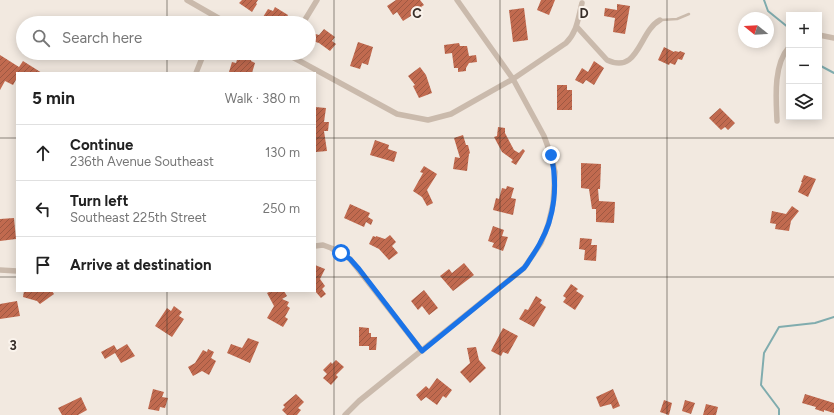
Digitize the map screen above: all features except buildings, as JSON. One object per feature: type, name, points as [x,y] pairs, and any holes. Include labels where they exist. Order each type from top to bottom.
[{"type":"street","points":[[187,0],[210,16]]},
{"type":"street","points":[[307,16],[316,0]]},
{"type":"street","points":[[345,415],[359,401],[524,268],[541,243],[548,225],[553,204],[555,172],[544,136],[513,79],[457,0]]},
{"type":"street","points":[[299,60],[397,114],[428,120],[450,114],[513,79],[566,43],[571,38],[577,27],[582,4]]},
{"type":"street","points":[[577,27],[607,60],[619,64],[630,60],[636,54],[649,30],[660,20]]},
{"type":"street","points":[[822,36],[834,38]]},
{"type":"street","points":[[777,121],[776,89],[778,71],[783,56],[788,48]]},
{"type":"street","points":[[196,72],[201,60]]},
{"type":"street","points":[[316,246],[331,248],[350,259],[422,351]]},
{"type":"street","points":[[0,270],[16,271]]},
{"type":"lane","points":[[660,20],[676,19],[689,14]]},
{"type":"waterway","points":[[764,0],[768,11],[786,26]]},
{"type":"waterway","points":[[822,67],[834,73]]},
{"type":"waterway","points":[[779,415],[779,409],[761,385],[764,353],[779,327],[815,323],[834,317]]},
{"type":"route","points":[[341,253],[350,259],[359,269],[422,351],[524,268],[541,243],[548,225],[553,204],[555,172],[551,155]]}]
